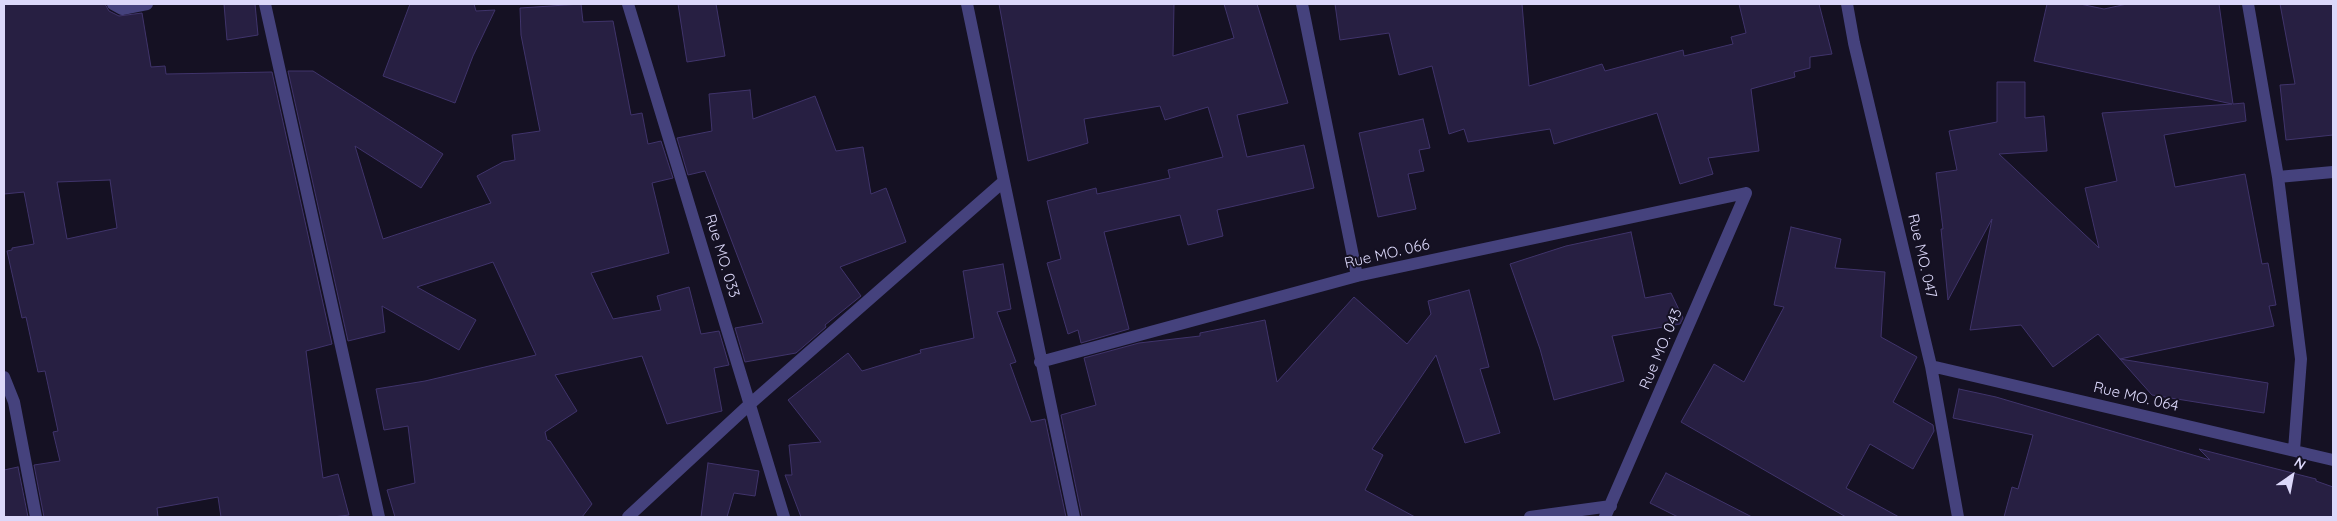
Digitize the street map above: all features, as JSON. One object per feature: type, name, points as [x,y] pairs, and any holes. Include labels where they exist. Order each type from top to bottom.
[{"type":"street","points":[[113,4],[122,10],[147,4]]},
{"type":"street","points":[[265,4],[379,517]]},
{"type":"street","name":"Rue MO. 033","points":[[628,4],[784,517]]},
{"type":"street","points":[[967,4],[1040,362],[1074,517]]},
{"type":"street","points":[[1302,4],[1357,276]]},
{"type":"street","name":"Rue MO. 047","points":[[1847,4],[1854,43],[1931,366],[1958,517]]},
{"type":"street","points":[[2248,4],[2278,177],[2301,359],[2294,450]]},
{"type":"street","points":[[2278,177],[2333,172]]},
{"type":"street","points":[[628,517],[750,404],[1003,182]]},
{"type":"street","name":"Rue MO. 066","points":[[1040,362],[1357,276],[1746,193]]},
{"type":"street","name":"Rue MO. 043","points":[[1608,512],[1746,193]]},
{"type":"street","name":"Rue MO. 064","points":[[1931,366],[2333,460]]},
{"type":"street","points":[[4,377],[14,402],[36,517]]},
{"type":"street","points":[[1530,517],[1608,512]]},
{"type":"building","points":[[4,4],[105,4],[109,11],[119,16],[142,13],[151,67],[165,66],[166,74],[272,72],[332,344],[306,351],[323,478],[338,474],[349,515],[333,517],[221,517],[218,497],[157,508],[158,517],[44,517],[34,465],[60,461],[53,432],[58,431],[45,371],[38,372],[26,317],[22,318],[7,251],[12,250],[12,248],[34,244],[24,192],[4,194]],"holes":[[[110,180],[117,228],[67,239],[57,182]]]},
{"type":"building","points":[[224,4],[255,4],[258,35],[227,40]]},
{"type":"building","points":[[410,4],[474,4],[476,11],[495,10],[473,56],[455,103],[383,76]]},
{"type":"building","points":[[581,4],[583,22],[613,21],[631,115],[642,113],[648,144],[661,141],[673,178],[652,183],[669,253],[591,273],[613,319],[661,310],[657,296],[689,287],[701,334],[719,331],[729,365],[714,368],[722,411],[667,424],[642,356],[555,375],[577,411],[545,432],[547,440],[550,441],[592,504],[582,517],[395,517],[387,490],[415,483],[408,426],[384,430],[376,389],[425,381],[536,355],[493,262],[417,287],[476,320],[459,350],[382,306],[385,332],[348,341],[288,71],[313,71],[443,154],[421,188],[355,146],[383,239],[491,203],[477,176],[503,162],[515,160],[512,135],[540,131],[521,35],[520,8]]},
{"type":"building","points":[[678,4],[716,4],[725,56],[687,62]]},
{"type":"building","points":[[999,4],[1174,4],[1173,56],[1234,38],[1224,4],[1257,4],[1288,103],[1237,115],[1247,157],[1304,145],[1314,188],[1217,210],[1223,236],[1188,245],[1180,215],[1104,232],[1129,329],[1081,343],[1078,330],[1068,334],[1047,263],[1061,259],[1047,201],[1096,188],[1097,194],[1170,178],[1168,170],[1223,157],[1208,107],[1165,120],[1160,106],[1084,119],[1088,143],[1028,161]]},
{"type":"building","points":[[1335,4],[1522,4],[1529,86],[1602,64],[1605,71],[1683,50],[1684,56],[1733,44],[1731,37],[1746,33],[1739,4],[1819,4],[1832,54],[1810,57],[1810,68],[1794,72],[1795,77],[1751,89],[1759,151],[1708,158],[1713,174],[1680,184],[1657,113],[1554,144],[1550,129],[1468,142],[1464,129],[1449,134],[1432,66],[1399,75],[1389,33],[1340,40]]},
{"type":"building","points":[[2047,4],[2080,4],[2104,9],[2127,4],[2219,4],[2233,104],[2244,103],[2246,121],[2164,135],[2175,187],[2245,174],[2262,264],[2268,263],[2276,305],[2269,306],[2274,326],[2120,359],[2098,334],[2053,367],[2021,325],[1970,330],[1992,219],[1948,300],[1941,229],[1943,229],[1936,173],[1957,170],[1949,131],[1997,122],[1997,82],[2025,82],[2025,118],[2044,116],[2047,151],[1999,154],[2099,248],[2085,188],[2117,181],[2102,113],[2232,104],[2034,61]]},
{"type":"building","points":[[2280,4],[2333,4],[2333,135],[2286,140],[2280,85],[2295,84]]},
{"type":"building","points":[[750,90],[753,119],[815,96],[836,151],[863,147],[871,194],[886,188],[906,242],[840,267],[861,296],[825,325],[826,327],[796,353],[745,362],[735,328],[763,323],[705,171],[688,175],[677,138],[712,131],[709,94]]},
{"type":"building","points":[[1423,119],[1430,148],[1419,150],[1424,171],[1408,174],[1416,209],[1378,217],[1359,133]]},
{"type":"building","points":[[1791,227],[1841,239],[1835,268],[1885,272],[1881,337],[1917,357],[1893,402],[1933,425],[1934,431],[1913,469],[1870,444],[1846,488],[1899,517],[1846,517],[1681,422],[1714,364],[1744,382],[1784,307],[1774,305]]},
{"type":"building","points":[[1631,232],[1645,298],[1671,293],[1683,318],[1680,324],[1612,336],[1624,381],[1554,400],[1540,349],[1510,264],[1566,246]]},
{"type":"building","points":[[1003,264],[1011,309],[997,312],[1016,362],[1010,364],[1031,422],[1045,419],[1066,517],[801,517],[785,475],[792,475],[789,445],[821,442],[788,400],[848,353],[862,371],[921,353],[920,350],[974,338],[963,271]]},
{"type":"building","points":[[1469,290],[1489,367],[1480,369],[1500,433],[1465,443],[1436,355],[1372,449],[1383,455],[1365,490],[1415,517],[1082,517],[1061,415],[1096,405],[1084,358],[1139,343],[1200,336],[1200,333],[1265,320],[1277,382],[1354,297],[1407,344],[1431,314],[1428,301]]},
{"type":"building","points":[[2120,359],[2268,383],[2264,413],[2152,395]]},
{"type":"building","points":[[1959,389],[1996,397],[2210,460],[2199,449],[2316,479],[2316,481],[2333,487],[2333,517],[2004,517],[2012,487],[2018,489],[2033,435],[1953,418]]},
{"type":"building","points":[[708,463],[759,471],[755,496],[734,493],[727,517],[701,517]]},
{"type":"building","points":[[18,467],[28,517],[4,517],[4,470]]},
{"type":"building","points":[[1666,473],[1752,517],[1678,517],[1650,503]]}]
